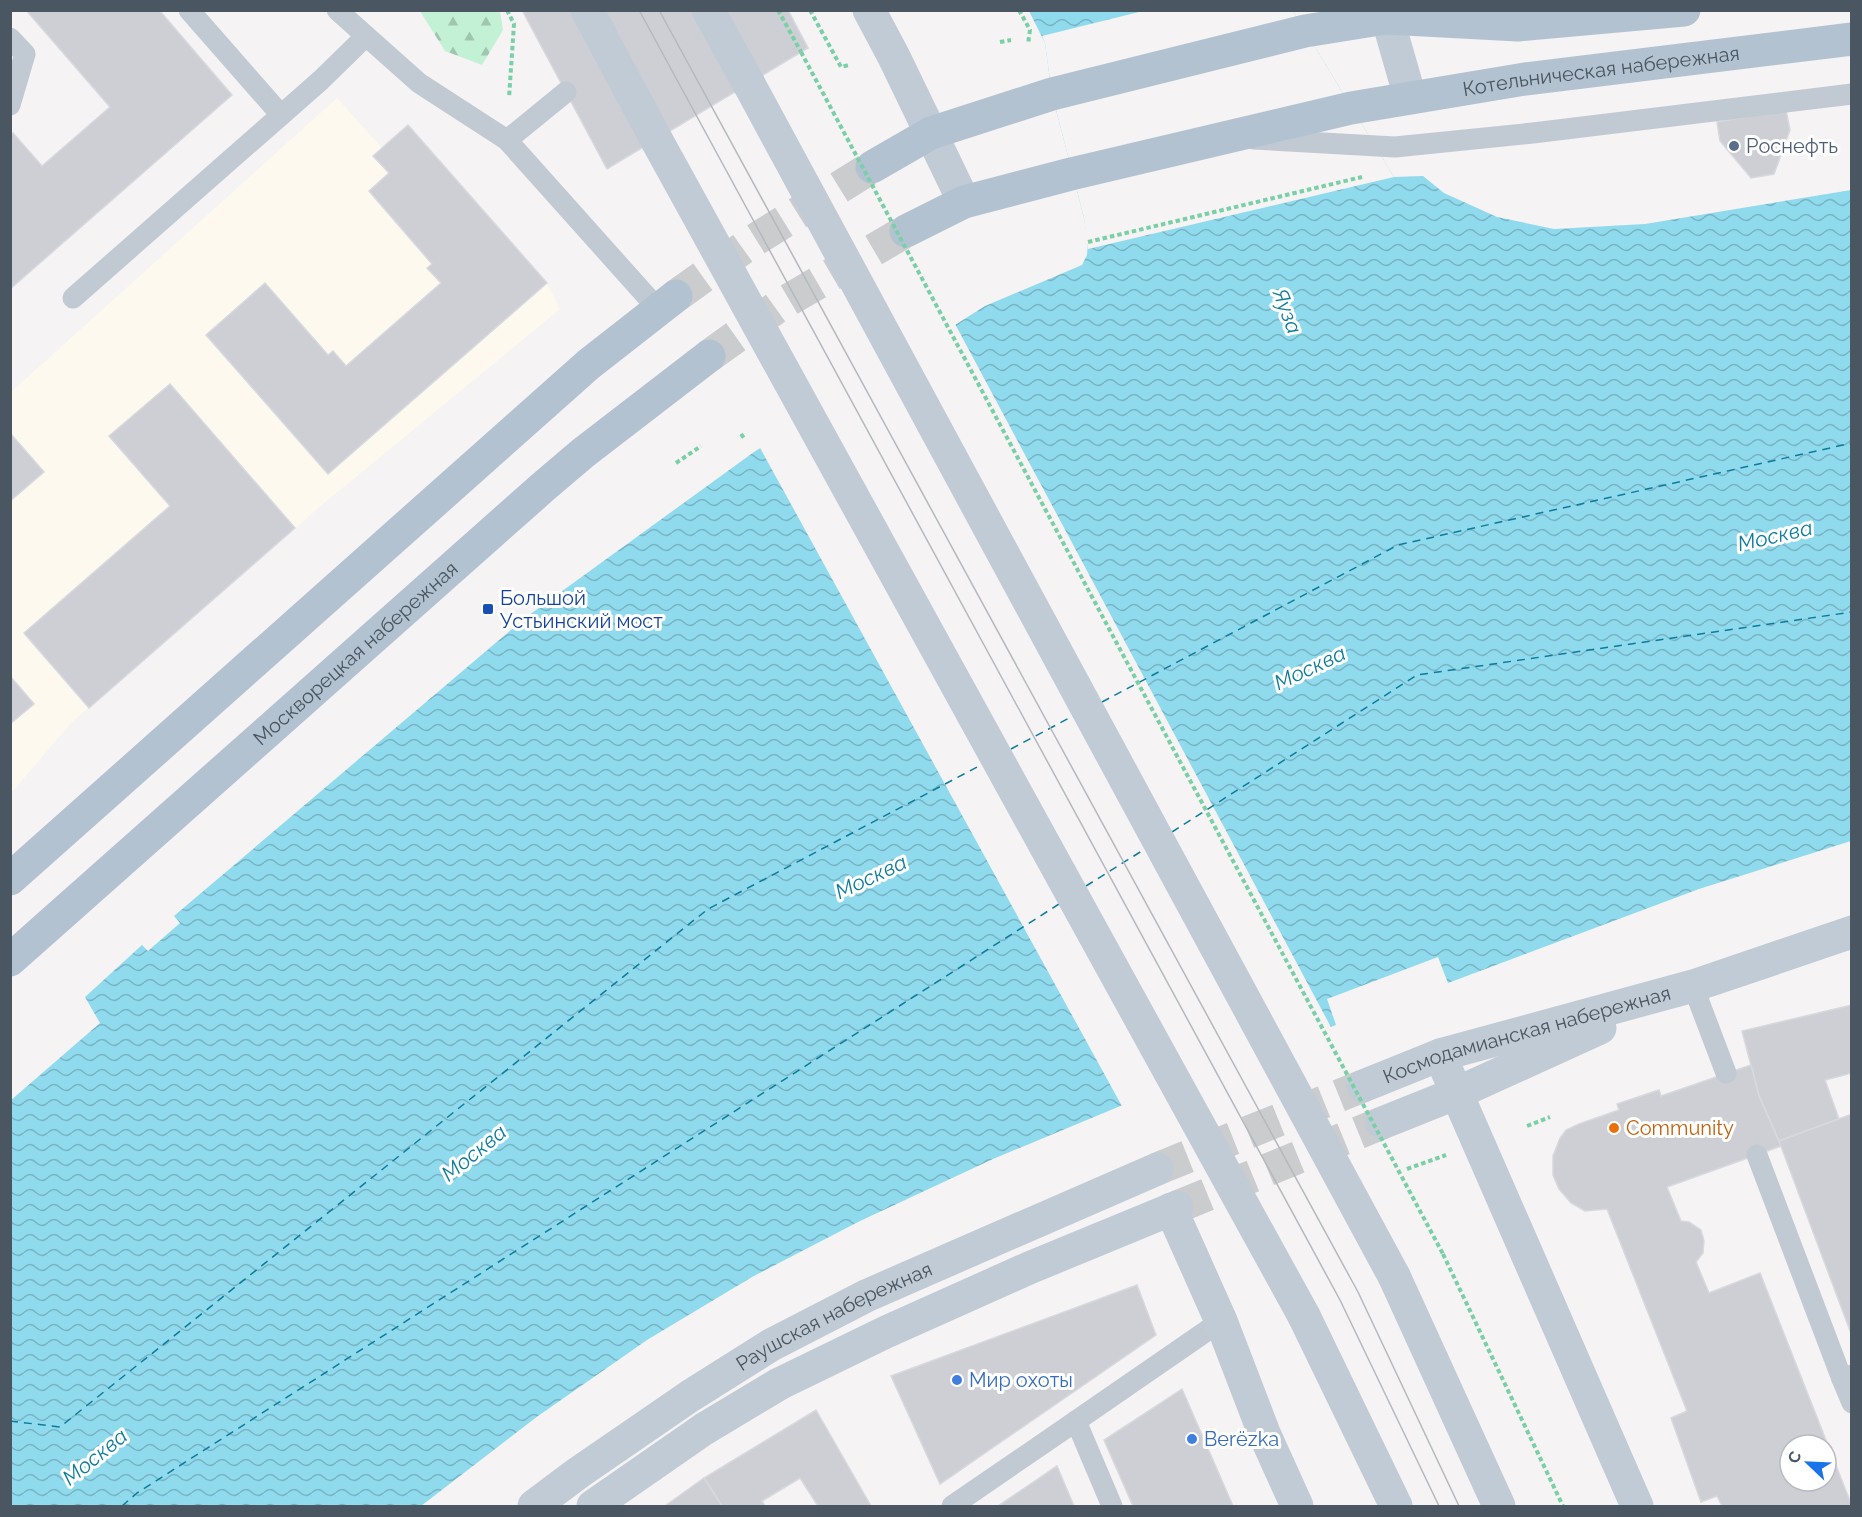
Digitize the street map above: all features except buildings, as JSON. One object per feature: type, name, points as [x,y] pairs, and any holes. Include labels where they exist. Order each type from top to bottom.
[{"type":"main road","points":[[587,10],[1305,1316],[1396,1506]]},
{"type":"main road","points":[[708,10],[1394,1276],[1499,1506]]},
{"type":"main road","points":[[869,10],[964,202],[906,231]]},
{"type":"main road","points":[[872,167],[931,132],[1052,94],[1305,31],[1392,13],[1518,26],[1684,10]]},
{"type":"main road","points":[[1392,13],[1410,97]]},
{"type":"main road","name":"Котельническая набережная","points":[[964,202],[1071,174],[1351,108],[1410,97],[1525,79],[1851,39]]},
{"type":"main road","points":[[10,879],[589,364],[667,303]]},
{"type":"main road","name":"Москворецкая набережная","points":[[10,960],[543,487],[592,446],[709,356]]},
{"type":"main road","name":"Космодамианская набережная","points":[[1363,1086],[1440,1055],[1693,986],[1851,932]]},
{"type":"main road","name":"Космодамианская набережная","points":[[1382,1123],[1457,1093],[1693,986]]},
{"type":"main road","points":[[1440,1055],[1637,1506]]},
{"type":"main road","name":"Раушская набережная","points":[[534,1506],[690,1396],[771,1346],[868,1294],[1157,1169]]},
{"type":"main road","name":"Раушская набережная","points":[[593,1506],[704,1429],[779,1384],[886,1332],[1029,1268],[1174,1208],[1221,1321]]},
{"type":"main road","points":[[1221,1321],[1264,1433],[1297,1506]]},
{"type":"lane","points":[[189,10],[280,115]]},
{"type":"lane","points":[[337,10],[419,83],[507,140],[667,303]]},
{"type":"lane","points":[[73,298],[321,80],[366,36]]},
{"type":"lane","points":[[10,38],[25,54],[10,105]]},
{"type":"lane","points":[[507,140],[566,92]]},
{"type":"lane","points":[[1226,138],[1395,147],[1545,132],[1851,94]]},
{"type":"lane","points":[[1693,986],[1726,1073]]},
{"type":"lane","points":[[1757,1155],[1847,1377],[1851,1403]]},
{"type":"lane","points":[[952,1506],[1221,1321]]},
{"type":"lane","points":[[1076,1421],[1112,1506]]},
{"type":"path","points":[[507,10],[514,24],[507,140]]},
{"type":"path","points":[[778,10],[1443,1254],[1563,1506]]},
{"type":"path","points":[[810,10],[841,67],[849,65]]},
{"type":"path","points":[[1020,10],[1030,30],[1028,44]]},
{"type":"path","points":[[1000,42],[1011,40]]},
{"type":"path","points":[[1088,242],[1368,175]]},
{"type":"path","points":[[676,463],[701,446]]},
{"type":"path","points":[[1527,1126],[1550,1117]]},
{"type":"path","points":[[1407,1169],[1453,1153]]},
{"type":"shaded area","points":[[337,98],[382,148],[408,125],[547,283],[560,309],[323,504],[73,721],[11,793],[11,392]]},
{"type":"green space","points":[[420,11],[500,11],[503,30],[482,65],[445,51]]},
{"type":"water","points":[[1029,11],[1293,11],[1394,177],[1423,176],[1444,193],[1497,217],[1554,229],[1645,224],[1851,190],[1851,841],[1699,889],[1448,983],[1438,957],[1327,999],[1336,1025],[1142,1097],[993,1159],[860,1221],[752,1277],[647,1340],[538,1416],[421,1506],[11,1506],[10,1101],[100,1023],[85,997],[142,945],[148,951],[180,923],[174,916],[525,618],[754,452],[985,306],[1082,265],[1087,255],[1088,242],[1084,218],[1052,94],[1045,43]]},
{"type":"pier","points":[[1143,11],[1293,11],[1394,177],[1088,249],[1084,218],[1052,94],[1042,36]]},
{"type":"pier","points":[[954,322],[1332,1029],[1123,1108],[759,446]]},
{"type":"ferry route","points":[[1102,702],[1398,545],[1852,443]]},
{"type":"ferry route","points":[[1172,832],[1417,675],[1852,612]]},
{"type":"ferry route","points":[[1011,749],[1073,716]]},
{"type":"ferry route","points":[[10,1421],[60,1427],[708,909],[983,764]]},
{"type":"ferry route","points":[[1086,886],[1145,849]]},
{"type":"ferry route","points":[[122,1506],[137,1493],[1059,904]]},
{"type":"tunnel","points":[[676,296],[753,241],[872,167]]},
{"type":"tunnel","points":[[709,356],[780,305],[906,231]]},
{"type":"tunnel","points":[[1157,1169],[1363,1086]]},
{"type":"tunnel","points":[[1177,1207],[1382,1123]]},
{"type":"tram line","points":[[639,10],[1340,1300],[1439,1506]]},
{"type":"tram line","points":[[659,10],[1358,1292],[1459,1506]]},
{"type":"place","name":"Роснефть","points":[[1734,146]]},
{"type":"place","name":"Большой Устьинский мост","points":[[488,609]]},
{"type":"place","name":"Community","points":[[1614,1128]]},
{"type":"place","name":"Мир охоты","points":[[957,1380]]},
{"type":"place","name":"Berёzka","points":[[1192,1439]]},
{"type":"water label","name":"Яуза","points":[[1287,311]]},
{"type":"water label","name":"Москва","points":[[1775,536]]},
{"type":"water label","name":"Москва","points":[[1310,668]]},
{"type":"water label","name":"Москва","points":[[871,877]]},
{"type":"water label","name":"Москва","points":[[474,1153]]},
{"type":"water label","name":"Москва","points":[[95,1457]]}]
